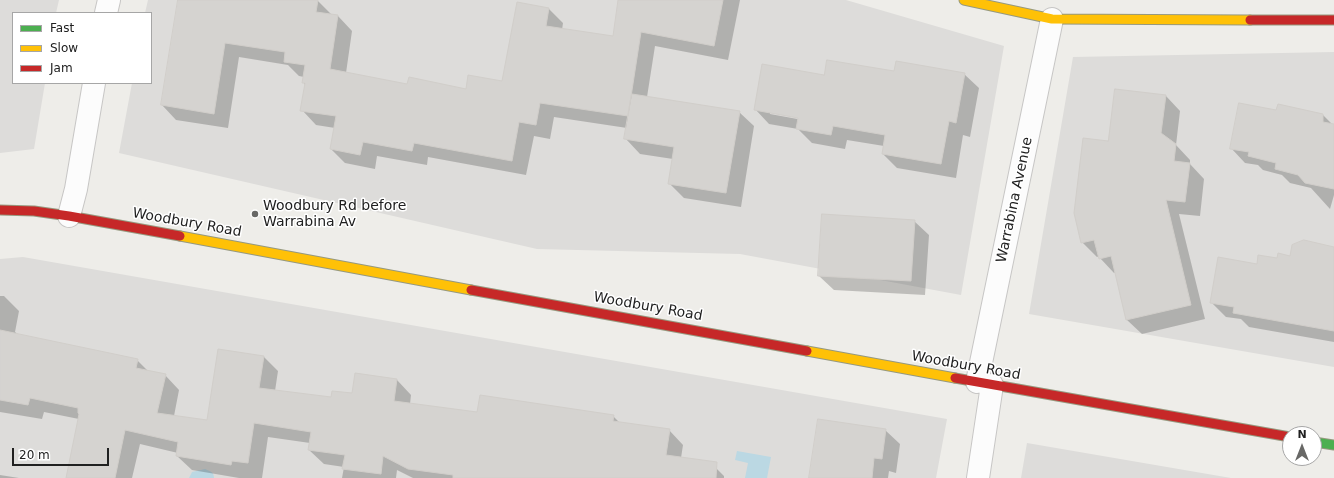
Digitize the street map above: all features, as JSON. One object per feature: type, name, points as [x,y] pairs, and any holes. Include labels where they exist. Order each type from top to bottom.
[{"type":"street","points":[[106,12],[109,0]]},
{"type":"street","points":[[964,0],[1052,19],[1334,20]]},
{"type":"street","name":"Warrabina Avenue","points":[[978,478],[985,383],[1052,19]]},
{"type":"street","points":[[69,216],[76,189],[94,84]]},
{"type":"street","name":"Woodbury Road","points":[[0,210],[34,211],[69,216],[1282,437]]},
{"type":"street","points":[[1322,443],[1334,445]]},
{"type":"shaded area","points":[[0,0],[59,0],[56,12],[12,12],[12,84],[45,84],[34,149],[0,153]]},
{"type":"shaded area","points":[[148,0],[846,0],[1004,46],[961,295],[740,254],[537,249],[119,153],[132,84],[152,84],[152,12],[145,12]]},
{"type":"shaded area","points":[[1334,52],[1334,367],[1029,314],[1073,57]]},
{"type":"shaded area","points":[[23,257],[947,419],[936,478],[0,478],[0,259]]},
{"type":"shaded area","points":[[1027,443],[1231,478],[1021,478]]},
{"type":"water","points":[[737,451],[771,457],[767,478],[745,478],[748,463],[735,460]]},
{"type":"water","points":[[205,469],[212,473],[214,478],[189,478],[192,472]]},
{"type":"building","points":[[178,0],[318,0],[316,12],[338,15],[330,69],[407,84],[409,77],[466,89],[468,75],[502,81],[517,2],[549,8],[546,26],[613,36],[618,0],[723,0],[714,46],[641,32],[628,116],[540,103],[536,125],[519,122],[512,161],[414,143],[412,151],[363,142],[360,155],[330,149],[336,116],[300,111],[305,83],[302,83],[305,65],[284,62],[285,52],[225,43],[214,114],[161,105]]},
{"type":"building","points":[[827,60],[894,71],[896,61],[965,73],[956,123],[949,121],[941,164],[882,154],[885,135],[833,126],[831,135],[796,129],[798,118],[754,110],[762,64],[824,75]]},
{"type":"building","points":[[1115,89],[1166,95],[1161,133],[1176,144],[1174,161],[1190,163],[1185,202],[1166,200],[1191,305],[1126,320],[1111,256],[1099,259],[1094,240],[1081,243],[1074,213],[1083,138],[1108,141]]},
{"type":"building","points":[[632,94],[740,111],[726,193],[668,184],[674,147],[624,139]]},
{"type":"building","points":[[1239,103],[1276,110],[1278,104],[1323,114],[1323,122],[1334,124],[1334,189],[1305,183],[1298,175],[1275,169],[1276,163],[1248,156],[1249,152],[1230,149]]},
{"type":"building","points":[[822,214],[915,220],[911,281],[818,276]]},
{"type":"building","points":[[1304,240],[1334,247],[1334,331],[1233,313],[1234,307],[1210,303],[1218,257],[1257,264],[1258,255],[1277,258],[1278,253],[1290,256],[1292,245]]},
{"type":"building","points":[[0,330],[138,359],[136,368],[166,374],[157,413],[207,420],[218,349],[264,356],[259,388],[331,397],[332,391],[352,393],[355,373],[397,379],[394,401],[477,412],[480,395],[614,415],[613,421],[670,429],[666,455],[717,462],[716,478],[453,478],[453,475],[408,469],[383,456],[381,474],[342,469],[345,455],[308,450],[311,432],[254,423],[248,463],[232,461],[231,465],[176,456],[178,442],[125,430],[115,478],[66,478],[79,414],[78,408],[30,398],[28,405],[0,400]]},
{"type":"building","points":[[818,419],[886,429],[882,459],[874,458],[872,478],[809,478]]},
{"type":"traffic: fast","points":[[1322,443],[1334,445]]},
{"type":"traffic: slow","points":[[964,0],[1052,19],[1250,20]]},
{"type":"traffic: slow","points":[[180,236],[471,290]]},
{"type":"traffic: slow","points":[[807,351],[955,378]]},
{"type":"traffic: jam","points":[[1250,20],[1334,20]]},
{"type":"traffic: jam","points":[[0,210],[34,211],[69,216],[180,236]]},
{"type":"traffic: jam","points":[[471,290],[807,351]]},
{"type":"traffic: jam","points":[[955,378],[1282,436]]},
{"type":"place","name":"Woodbury Rd before Warrabina Av","points":[[255,214]]}]
